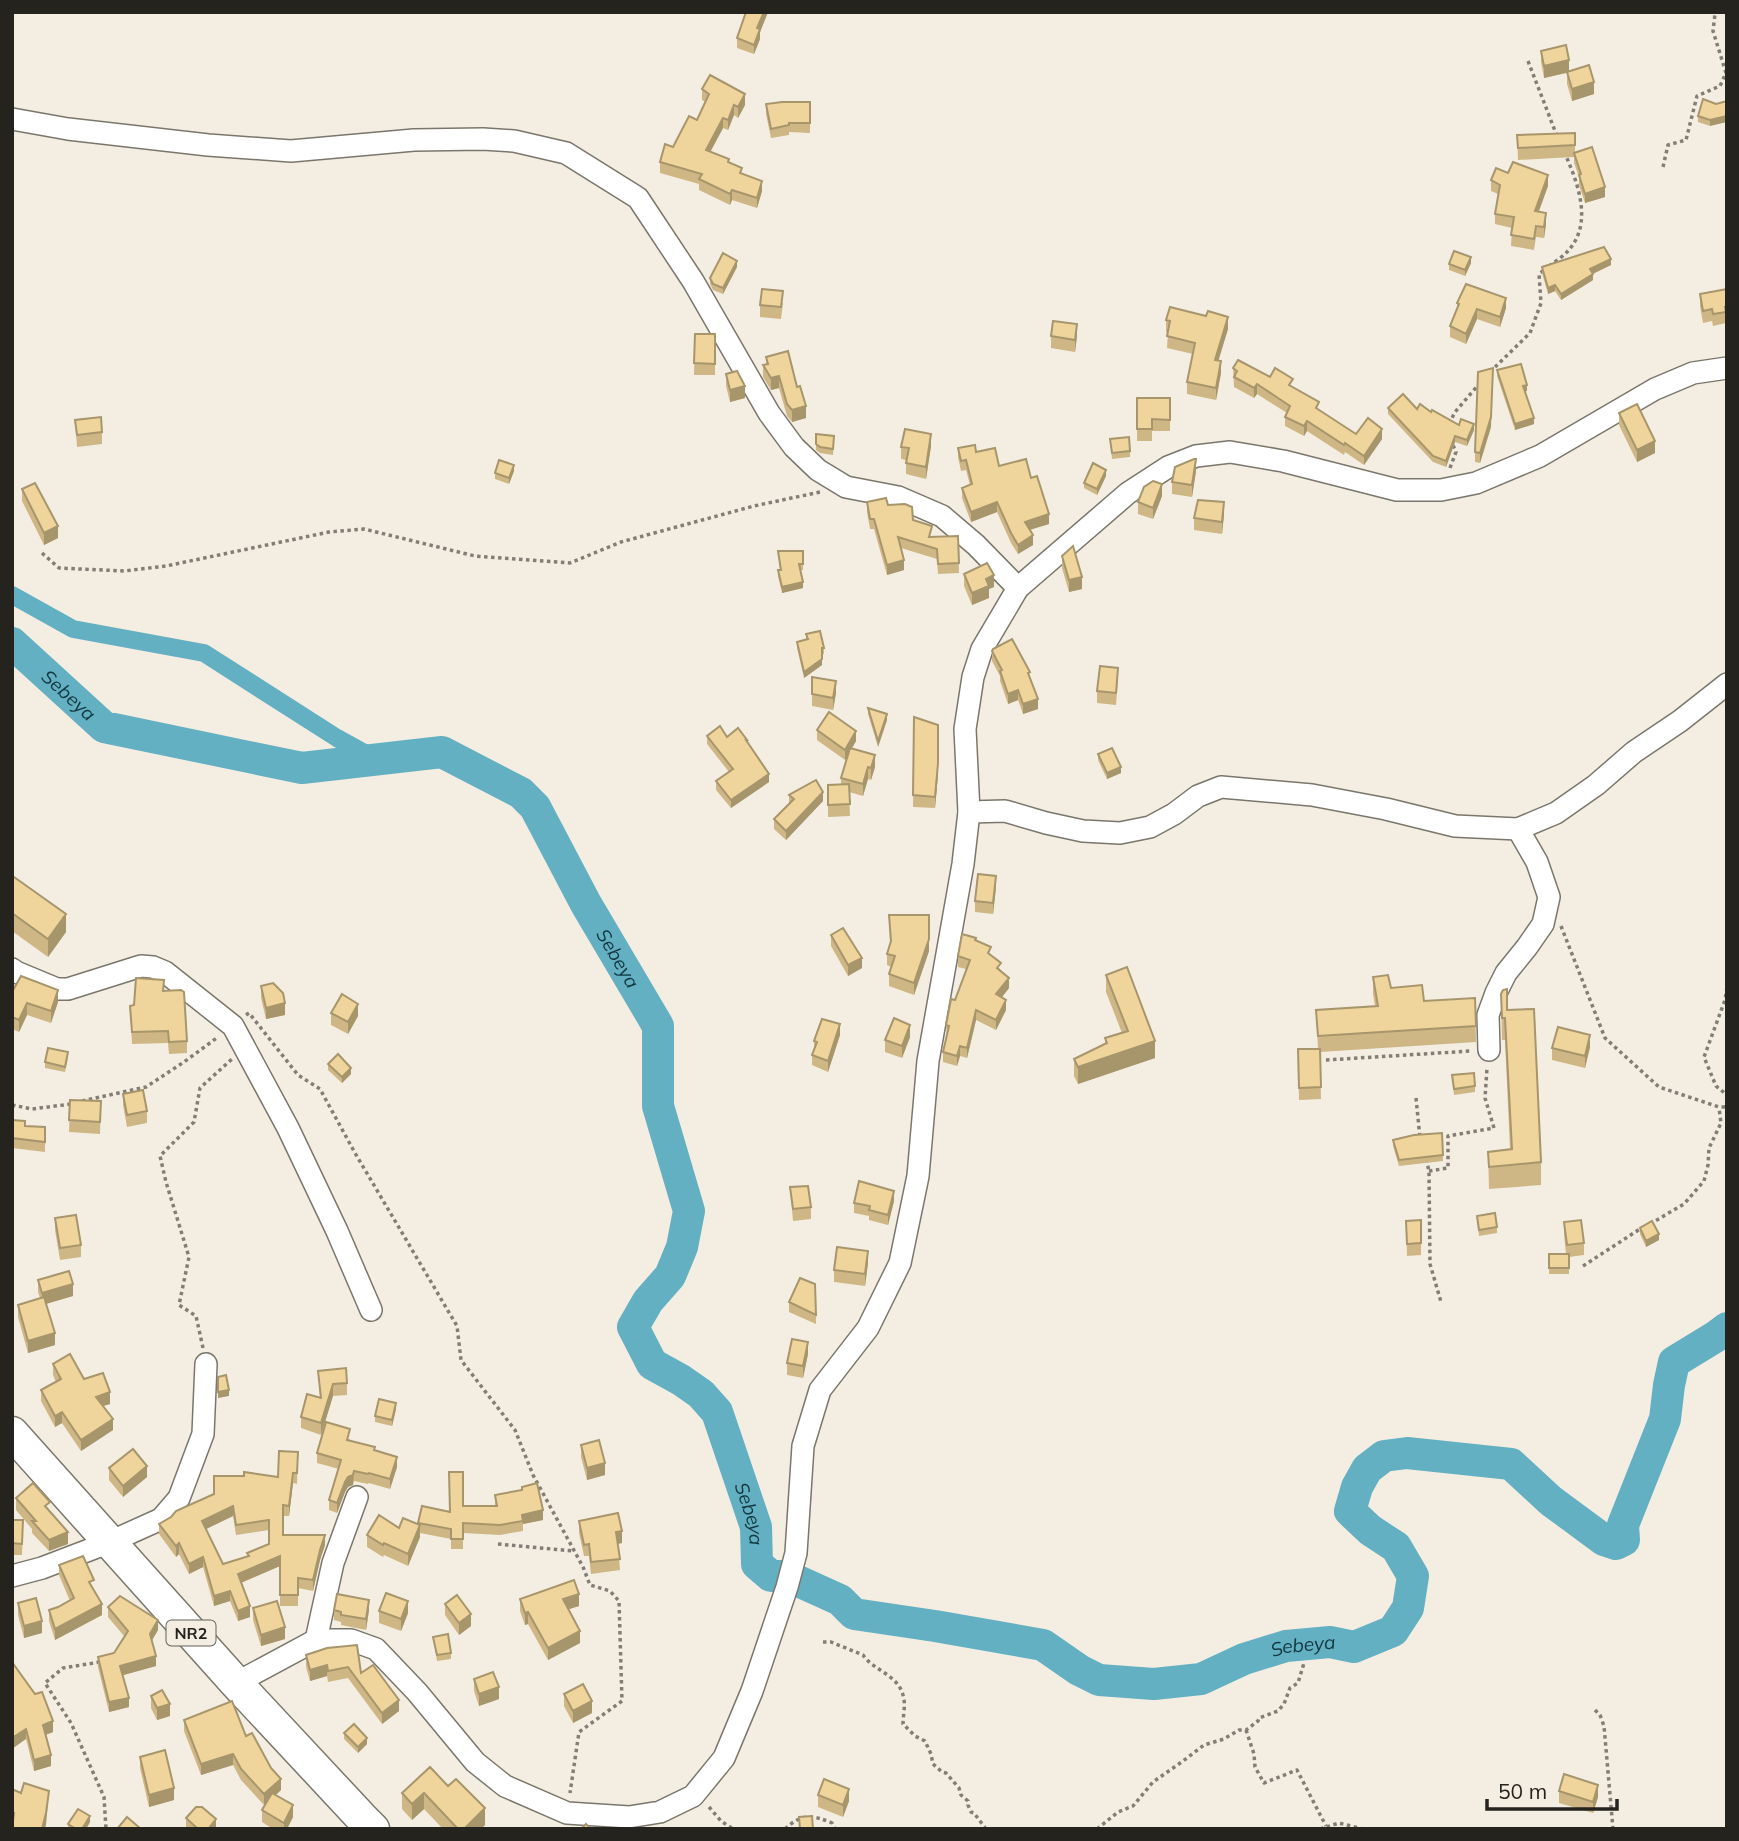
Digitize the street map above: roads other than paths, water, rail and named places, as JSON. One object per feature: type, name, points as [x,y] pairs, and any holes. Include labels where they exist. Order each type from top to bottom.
[{"type":"highway","name":"NR2","points":[[12,1433],[236,1683],[373,1829]]},
{"type":"street","points":[[12,119],[68,129],[208,145],[291,151],[414,140],[483,139],[514,141],[566,153],[638,198],[693,281],[763,403],[794,447],[818,470],[846,487],[898,497],[942,516],[976,545],[1018,589]]},
{"type":"street","points":[[236,1683],[316,1640],[351,1640],[376,1649],[417,1692],[475,1762],[505,1786],[567,1813],[629,1817],[660,1812],[693,1796],[724,1758],[752,1691],[787,1587],[796,1553],[803,1446],[820,1390],[868,1328],[900,1263],[918,1176],[928,1061],[963,864],[968,812],[965,729],[973,677],[982,649],[1018,589],[1128,493],[1168,467],[1196,456],[1230,452],[1283,461],[1397,490],[1441,490],[1476,483],[1541,456],[1668,383],[1693,373],[1727,368]]},
{"type":"street","points":[[968,812],[1005,811],[1083,831],[1120,833],[1150,827],[1174,814],[1198,796],[1221,788],[1312,795],[1455,826],[1518,829],[1556,813],[1727,684]]},
{"type":"street","points":[[1489,1050],[1489,1015],[1496,993],[1506,973],[1543,924],[1549,897],[1537,862],[1518,829]]},
{"type":"street","points":[[12,969],[57,989],[68,989],[141,966],[153,967],[164,972],[233,1026],[288,1128],[371,1310]]},
{"type":"street","points":[[12,1576],[43,1568],[160,1519],[178,1498],[202,1434],[206,1364]]},
{"type":"street","points":[[316,1640],[333,1563],[358,1497]]},
{"type":"waterway","points":[[12,595],[73,629],[204,653],[337,738],[375,759]]},
{"type":"waterway","name":"Sebeya","points":[[12,643],[104,727],[302,768],[442,752],[521,793],[535,807],[586,904],[658,1026],[658,1106],[689,1211],[682,1247],[670,1276],[648,1301],[633,1327],[652,1364],[701,1394],[717,1412],[756,1527],[757,1564],[771,1576],[787,1576],[840,1600],[854,1614],[1043,1645],[1079,1670],[1099,1680],[1154,1684],[1201,1679],[1244,1659],[1286,1646],[1330,1642],[1354,1647],[1393,1631],[1408,1608],[1413,1576],[1396,1547],[1370,1530],[1350,1511],[1357,1487],[1367,1469],[1384,1456],[1407,1453],[1511,1464],[1551,1501],[1604,1540],[1616,1544],[1624,1540],[1623,1525],[1665,1419],[1674,1362],[1727,1328]]}]
